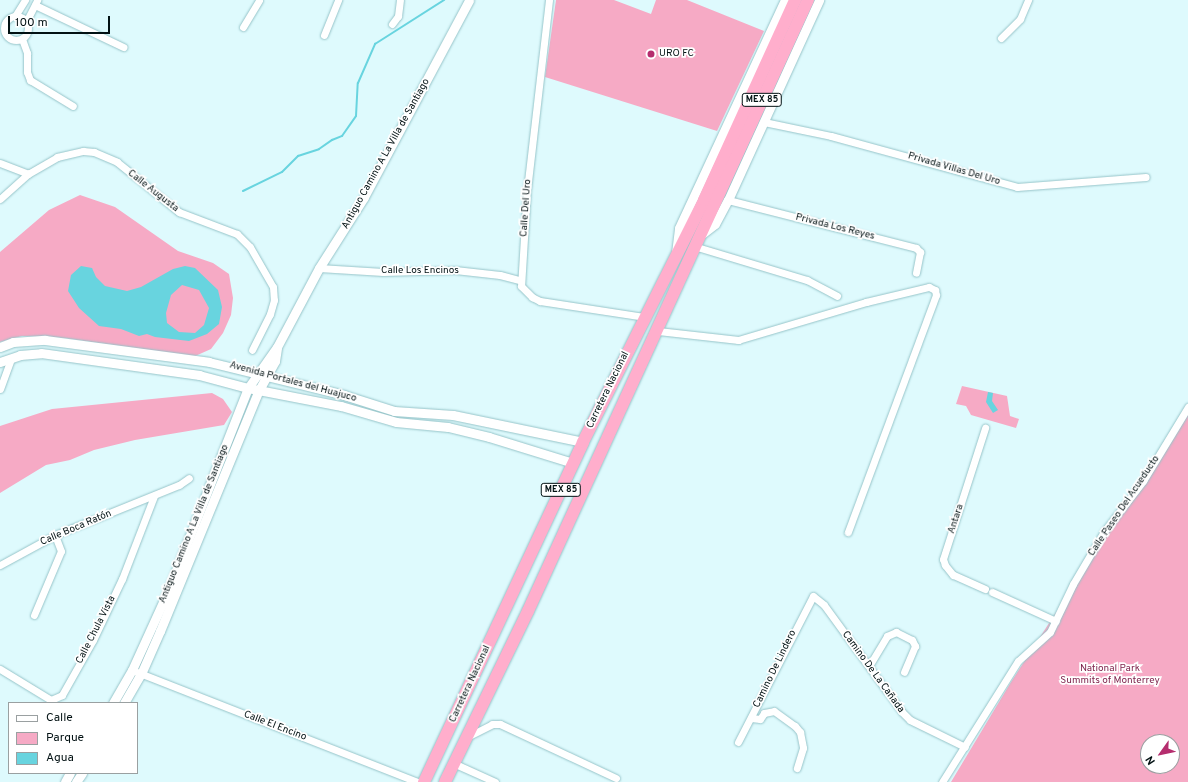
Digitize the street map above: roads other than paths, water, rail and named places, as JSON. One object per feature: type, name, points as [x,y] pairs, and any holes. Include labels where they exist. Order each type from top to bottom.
[{"type":"highway","name":"Carretera Nacional","points":[[424,782],[583,442],[644,317],[704,200],[795,0]]},
{"type":"highway","name":"Carretera Nacional","points":[[447,781],[454,763],[528,612],[702,234],[722,200],[808,0]]},
{"type":"street","points":[[25,0],[15,16],[7,19],[2,27],[8,38],[15,41],[22,39],[28,29],[26,22],[36,3],[124,47]]},
{"type":"street","points":[[243,27],[259,0]]},
{"type":"street","points":[[324,35],[338,0]]},
{"type":"street","points":[[392,24],[398,16],[400,0]]},
{"type":"street","name":"Calle Del Uro","points":[[519,280],[527,189],[549,0]]},
{"type":"street","name":"MEX 85","points":[[676,254],[679,228],[785,0]]},
{"type":"street","name":"MEX 85","points":[[722,200],[764,122],[819,0]]},
{"type":"street","points":[[1001,38],[1020,19],[1028,0]]},
{"type":"street","name":"Antiguo Camino A La Villa de Santiago","points":[[114,702],[132,670],[168,591],[248,388],[275,360],[277,347],[320,268],[378,172],[468,2]]},
{"type":"street","points":[[15,16],[26,22]]},
{"type":"street","points":[[22,39],[27,53],[26,72],[30,80],[73,106]]},
{"type":"street","name":"Privada Villas Del Uro","points":[[764,122],[831,136],[1017,187],[1146,177]]},
{"type":"street","name":"Calle Augusta","points":[[0,199],[28,174],[57,157],[83,151],[94,152],[117,162],[179,212],[237,234],[250,247],[273,287],[274,300],[270,314],[252,350]]},
{"type":"street","points":[[0,163],[28,174]]},
{"type":"street","name":"Privada Los Reyes","points":[[722,200],[916,248],[920,252],[916,273]]},
{"type":"street","points":[[697,247],[807,280],[837,296]]},
{"type":"street","name":"Calle Los Encinos","points":[[320,268],[383,272],[462,271],[500,275],[519,280]]},
{"type":"street","points":[[519,280],[524,291],[540,301],[644,317]]},
{"type":"street","points":[[658,331],[738,340],[866,302],[929,287],[935,290],[936,295],[848,532]]},
{"type":"street","name":"Avenida Portales del Huajuco","points":[[0,347],[13,342],[45,340],[208,362],[344,395],[394,411],[453,415],[494,422],[583,442]]},
{"type":"street","name":"Avenida Portales del Huajuco","points":[[0,362],[11,358],[42,353],[205,376],[248,388],[341,406],[396,422],[448,428],[489,437],[573,463]]},
{"type":"street","points":[[0,389],[11,358]]},
{"type":"street","points":[[205,376],[208,362]]},
{"type":"street","name":"Antiguo Camino A La Villa de Santiago","points":[[125,702],[141,674],[258,390],[261,375]]},
{"type":"street","name":"Calle Paseo Del Acueducto","points":[[942,782],[1018,661],[1050,632],[1073,584],[1103,533],[1143,481],[1188,407]]},
{"type":"street","points":[[489,437],[494,422]]},
{"type":"street","name":"Antara","points":[[985,428],[943,559],[945,565],[954,575],[985,589]]},
{"type":"street","name":"Calle Boca Ratón","points":[[0,565],[55,534],[154,496],[179,485],[189,478]]},
{"type":"street","name":"Calle Chula Vista","points":[[0,669],[54,702],[62,695],[93,640],[122,579],[154,496]]},
{"type":"street","points":[[34,615],[61,551],[55,534]]},
{"type":"street","points":[[992,592],[1056,621]]},
{"type":"street","name":"Camino De La Cañada","points":[[813,596],[824,606],[869,666],[890,697],[910,720],[965,747]]},
{"type":"street","name":"Camino De Lindero","points":[[738,742],[813,596]]},
{"type":"street","points":[[869,666],[887,636],[896,632],[912,640],[916,646],[904,672]]},
{"type":"street","name":"Calle El Encino","points":[[132,670],[418,782]]},
{"type":"street","points":[[751,718],[760,719],[764,713],[774,711],[795,726],[800,732],[803,748],[797,768]]},
{"type":"street","points":[[467,737],[492,724],[500,724],[616,778]]},
{"type":"street","points":[[454,763],[495,782]]},
{"type":"water","points":[[81,266],[92,268],[96,277],[105,286],[127,291],[141,287],[173,269],[185,266],[195,268],[218,290],[222,307],[219,324],[207,334],[189,341],[155,337],[147,334],[139,336],[121,329],[99,326],[79,308],[68,291],[71,275]],"holes":[[[182,285],[199,290],[209,308],[204,325],[195,333],[179,332],[167,323],[166,313],[171,295]]]},
{"type":"water","points":[[988,392],[993,393],[992,401],[998,410],[993,413],[986,402]]},
{"type":"waterway","points":[[243,191],[282,172],[298,156],[319,149],[332,140],[342,136],[356,116],[358,83],[375,44],[444,0]]},
{"type":"place","name":"URO FC","points":[[651,54]]},
{"type":"park label","name":"National Park Summits of Monterrey","points":[[1110,674]]}]
